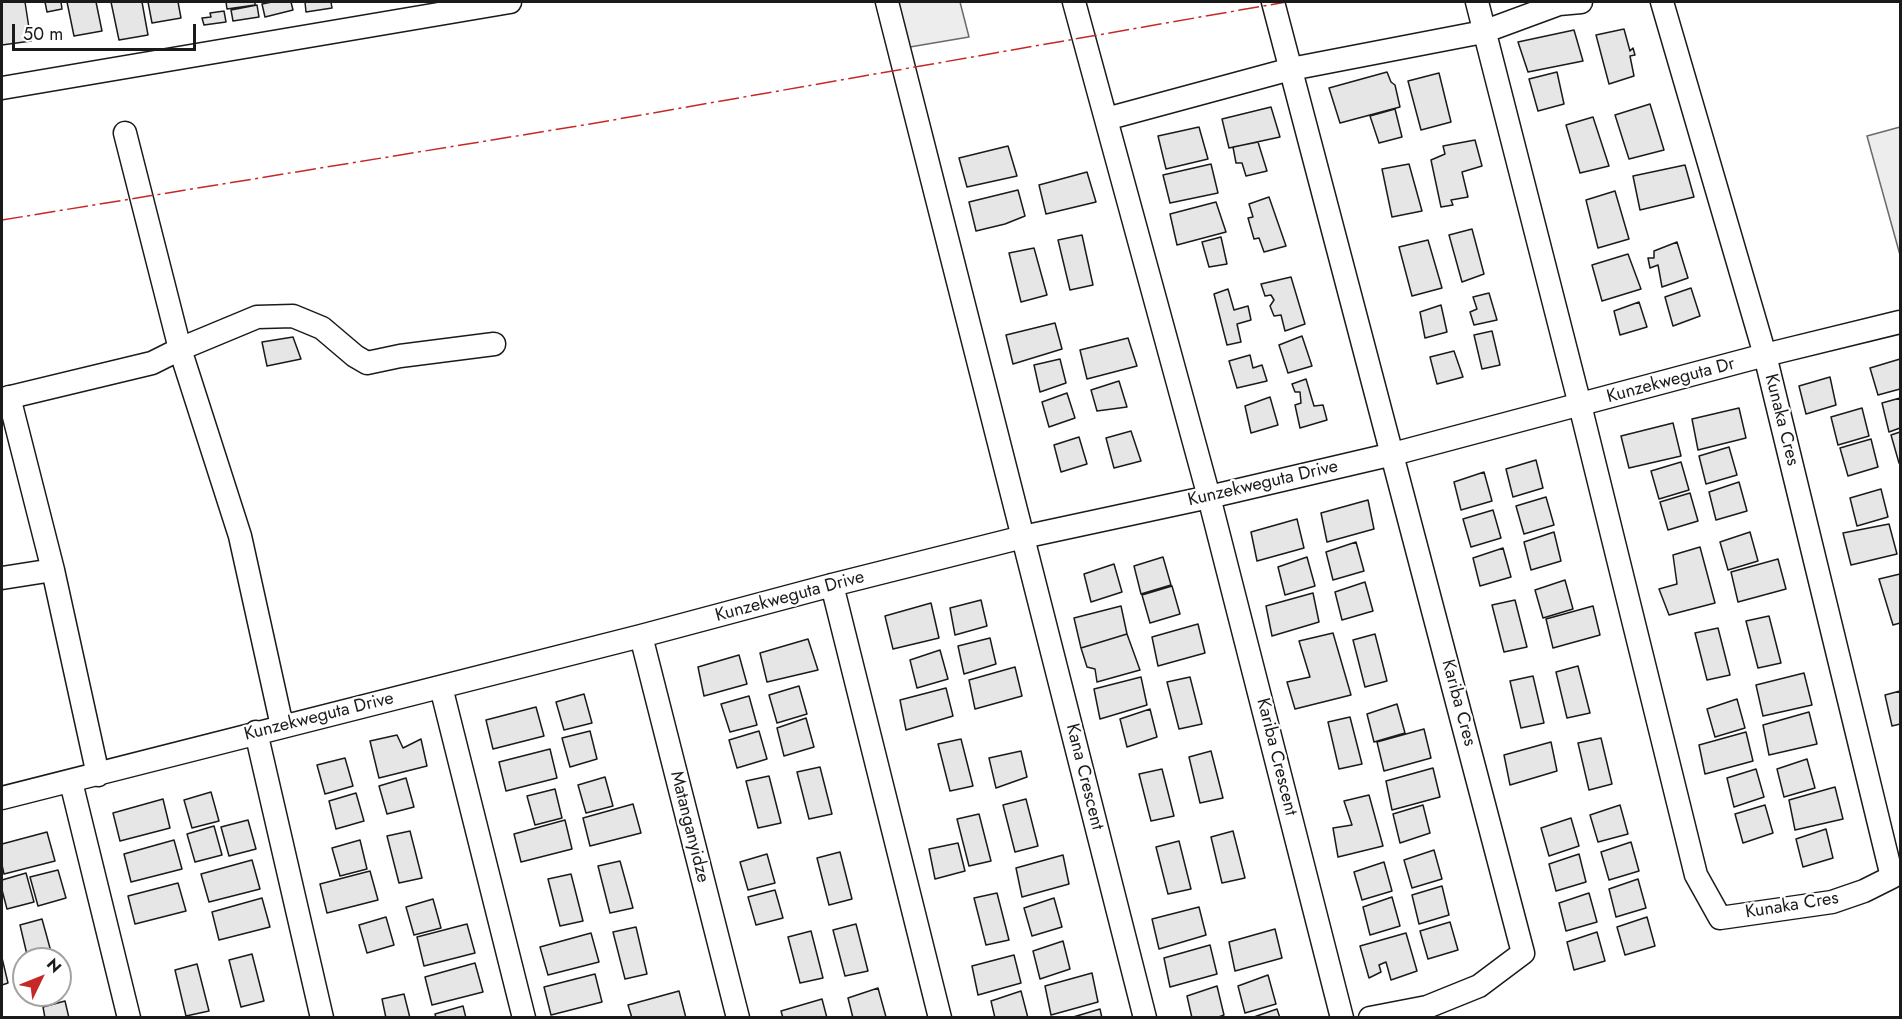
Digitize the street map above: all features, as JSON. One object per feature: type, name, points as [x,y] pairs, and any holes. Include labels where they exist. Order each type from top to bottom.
[{"type":"street","points":[[2,88],[510,2]]},
{"type":"street","name":"Kana Crescent","points":[[887,2],[1145,1017]]},
{"type":"street","name":"Kariba Crescent","points":[[1074,2],[1209,497],[1342,1017]]},
{"type":"street","name":"Kariba Cres","points":[[1273,2],[1523,953],[1479,986],[1427,1007],[1370,1017]]},
{"type":"street","points":[[1477,2],[1580,405]]},
{"type":"street","points":[[1106,119],[1291,69],[1483,32],[1559,4],[1581,2]]},
{"type":"street","points":[[1662,2],[1765,355]]},
{"type":"street","points":[[125,133],[180,349],[240,536],[282,726]]},
{"type":"street","points":[[98,775],[53,570],[5,398],[152,363],[257,317],[293,316],[322,328],[355,356],[368,363],[400,356],[494,344]]},
{"type":"street","name":"Kunzekweguta Dr","points":[[1580,405],[1765,355],[1900,322]]},
{"type":"street","name":"Kunaka Cres","points":[[1580,405],[1696,875],[1720,918],[1832,902],[1892,878],[1765,355]]},
{"type":"street","name":"Kunzekweguta Drive","points":[[2,798],[1023,537],[1393,454],[1580,405]]},
{"type":"street","points":[[2,578],[53,570]]},
{"type":"street","points":[[832,585],[940,1017]]},
{"type":"street","name":"Matanganyidze","points":[[641,636],[738,1017]]},
{"type":"street","points":[[441,687],[524,1017]]},
{"type":"street","points":[[256,732],[322,1017]]},
{"type":"street","points":[[71,782],[129,1017]]},
{"type":"shaded area","points":[[894,2],[960,2],[969,37],[904,48]]},
{"type":"shaded area","points":[[1900,127],[1900,255],[1867,136]]},
{"type":"building","points":[[2,2],[25,2],[31,41],[2,45]]},
{"type":"building","points":[[45,2],[61,2],[62,9],[47,12]]},
{"type":"building","points":[[67,2],[96,2],[102,31],[74,36]]},
{"type":"building","points":[[111,2],[142,2],[148,35],[119,40]]},
{"type":"building","points":[[148,2],[178,2],[181,18],[152,23]]},
{"type":"building","points":[[226,2],[255,2],[255,5],[227,9]]},
{"type":"building","points":[[291,2],[293,10],[265,17],[262,4]]},
{"type":"building","points":[[305,2],[331,2],[332,8],[306,12]]},
{"type":"building","points":[[257,5],[259,17],[233,21],[231,10]]},
{"type":"building","points":[[224,11],[226,22],[204,25],[202,18],[211,17],[210,13]]},
{"type":"building","points":[[1624,29],[1630,51],[1633,48],[1635,55],[1630,56],[1634,76],[1609,84],[1596,35]]},
{"type":"building","points":[[1574,30],[1583,61],[1528,72],[1518,42]]},
{"type":"building","points":[[1387,72],[1391,82],[1395,85],[1400,107],[1340,123],[1329,88]]},
{"type":"building","points":[[1557,72],[1564,104],[1538,111],[1529,79]]},
{"type":"building","points":[[1439,73],[1451,122],[1421,130],[1408,81]]},
{"type":"building","points":[[1650,104],[1664,150],[1629,159],[1615,115]]},
{"type":"building","points":[[1271,107],[1280,137],[1229,148],[1222,119]]},
{"type":"building","points":[[1395,109],[1402,137],[1379,143],[1370,116]]},
{"type":"building","points":[[1593,117],[1609,166],[1580,173],[1566,125]]},
{"type":"building","points":[[1199,127],[1208,159],[1166,169],[1158,136]]},
{"type":"building","points":[[1475,140],[1482,166],[1462,172],[1468,197],[1451,200],[1453,205],[1441,207],[1431,160],[1445,154],[1443,146]]},
{"type":"building","points":[[1258,142],[1267,171],[1246,176],[1242,163],[1236,163],[1233,147]]},
{"type":"building","points":[[1008,146],[1017,176],[967,187],[959,158]]},
{"type":"building","points":[[1211,164],[1218,193],[1170,203],[1163,175]]},
{"type":"building","points":[[1409,164],[1422,211],[1392,217],[1382,169]]},
{"type":"building","points":[[1685,165],[1694,197],[1640,210],[1633,176]]},
{"type":"building","points":[[1087,172],[1096,202],[1046,214],[1039,185]]},
{"type":"building","points":[[1018,190],[1025,216],[976,231],[969,202]]},
{"type":"building","points":[[1615,191],[1629,239],[1598,248],[1586,200]]},
{"type":"building","points":[[1269,197],[1286,246],[1264,252],[1259,238],[1254,239],[1248,218],[1253,217],[1249,204]]},
{"type":"building","points":[[1216,202],[1226,232],[1177,245],[1170,214]]},
{"type":"building","points":[[1472,229],[1484,274],[1462,282],[1449,235]]},
{"type":"building","points":[[1082,235],[1093,285],[1070,290],[1058,240]]},
{"type":"building","points":[[1221,237],[1227,264],[1209,267],[1202,242]]},
{"type":"building","points":[[1428,240],[1442,288],[1412,296],[1399,247]]},
{"type":"building","points":[[1677,242],[1688,278],[1662,287],[1658,265],[1650,268],[1648,258],[1654,258],[1654,251]]},
{"type":"building","points":[[1034,248],[1047,295],[1021,302],[1009,253]]},
{"type":"building","points":[[1628,254],[1641,289],[1602,301],[1592,265]]},
{"type":"building","points":[[1291,277],[1305,324],[1285,331],[1281,315],[1274,316],[1270,306],[1274,300],[1271,295],[1265,296],[1261,284]]},
{"type":"building","points":[[1691,288],[1700,316],[1673,326],[1665,297]]},
{"type":"building","points":[[1228,289],[1234,310],[1248,306],[1251,320],[1237,324],[1241,342],[1227,345],[1214,294]]},
{"type":"building","points":[[1489,293],[1497,320],[1474,325],[1470,312],[1477,309],[1473,297]]},
{"type":"building","points":[[1639,302],[1647,327],[1620,335],[1614,311]]},
{"type":"building","points":[[1441,305],[1447,332],[1425,338],[1420,312]]},
{"type":"building","points":[[1055,323],[1062,349],[1013,364],[1006,335]]},
{"type":"building","points":[[1492,331],[1500,365],[1482,369],[1474,335]]},
{"type":"building","points":[[1302,336],[1312,366],[1288,373],[1279,345]]},
{"type":"building","points":[[293,337],[301,359],[267,366],[262,342]]},
{"type":"building","points":[[1128,338],[1137,366],[1087,379],[1080,350]]},
{"type":"building","points":[[1454,351],[1463,377],[1437,384],[1430,357]]},
{"type":"building","points":[[1250,355],[1253,368],[1262,365],[1267,381],[1237,388],[1229,361]]},
{"type":"building","points":[[1060,359],[1066,383],[1040,392],[1034,365]]},
{"type":"building","points":[[1900,359],[1900,389],[1878,395],[1870,368]]},
{"type":"building","points":[[1830,377],[1836,405],[1806,414],[1799,386]]},
{"type":"building","points":[[1306,379],[1314,406],[1323,405],[1327,420],[1300,428],[1295,405],[1301,403],[1300,392],[1295,392],[1292,384]]},
{"type":"building","points":[[1119,381],[1127,407],[1097,411],[1091,390]]},
{"type":"building","points":[[1067,393],[1075,418],[1049,427],[1042,402]]},
{"type":"building","points":[[1270,397],[1278,425],[1251,433],[1245,406]]},
{"type":"building","points":[[1900,398],[1900,428],[1889,432],[1882,403]]},
{"type":"building","points":[[1739,408],[1746,438],[1698,450],[1692,419]]},
{"type":"building","points":[[1862,408],[1869,436],[1838,445],[1831,417]]},
{"type":"building","points":[[1673,423],[1681,456],[1629,468],[1621,436]]},
{"type":"building","points":[[1131,431],[1141,461],[1114,468],[1106,438]]},
{"type":"building","points":[[1900,432],[1900,463],[1899,463],[1891,435]]},
{"type":"building","points":[[1079,437],[1087,464],[1061,472],[1054,445]]},
{"type":"building","points":[[1871,439],[1878,467],[1848,476],[1840,448]]},
{"type":"building","points":[[1729,447],[1737,475],[1706,484],[1699,456]]},
{"type":"building","points":[[1536,460],[1543,488],[1513,497],[1506,469]]},
{"type":"building","points":[[1681,462],[1689,490],[1659,499],[1651,471]]},
{"type":"building","points":[[1484,472],[1492,501],[1461,510],[1454,482]]},
{"type":"building","points":[[1739,482],[1747,511],[1716,520],[1709,492]]},
{"type":"building","points":[[1881,489],[1888,517],[1857,526],[1850,498]]},
{"type":"building","points":[[1690,493],[1698,521],[1668,530],[1660,502]]},
{"type":"building","points":[[1546,497],[1554,525],[1524,534],[1516,506]]},
{"type":"building","points":[[1368,500],[1374,529],[1327,542],[1321,513]]},
{"type":"building","points":[[1493,510],[1501,538],[1471,547],[1463,519]]},
{"type":"building","points":[[1297,519],[1304,548],[1257,561],[1251,532]]},
{"type":"building","points":[[1889,524],[1897,554],[1851,565],[1843,533]]},
{"type":"building","points":[[1554,532],[1561,561],[1531,570],[1524,542]]},
{"type":"building","points":[[1750,532],[1758,561],[1728,570],[1720,542]]},
{"type":"building","points":[[1356,542],[1364,571],[1333,580],[1326,552]]},
{"type":"building","points":[[1700,547],[1715,603],[1669,615],[1659,589],[1677,584],[1673,555]]},
{"type":"building","points":[[1503,548],[1511,577],[1480,586],[1473,558]]},
{"type":"building","points":[[1163,557],[1171,585],[1141,594],[1134,566]]},
{"type":"building","points":[[1307,557],[1315,586],[1285,595],[1278,567]]},
{"type":"building","points":[[1778,559],[1786,589],[1738,602],[1731,572]]},
{"type":"building","points":[[1114,564],[1122,592],[1091,602],[1084,574]]},
{"type":"building","points":[[1900,574],[1900,623],[1893,625],[1879,579]]},
{"type":"building","points":[[1565,580],[1573,609],[1543,618],[1535,590]]},
{"type":"building","points":[[1365,582],[1373,611],[1342,620],[1335,592]]},
{"type":"building","points":[[1172,586],[1180,614],[1150,623],[1142,595]]},
{"type":"building","points":[[1313,593],[1319,622],[1272,636],[1266,606]]},
{"type":"building","points":[[981,600],[987,626],[955,635],[950,608]]},
{"type":"building","points":[[1515,600],[1527,647],[1504,652],[1492,605]]},
{"type":"building","points":[[931,603],[939,638],[893,649],[885,616]]},
{"type":"building","points":[[1121,606],[1127,634],[1081,648],[1074,618]]},
{"type":"building","points":[[1593,606],[1600,635],[1553,648],[1546,619]]},
{"type":"building","points":[[1769,616],[1781,663],[1758,668],[1746,621]]},
{"type":"building","points":[[1198,624],[1205,653],[1158,666],[1152,637]]},
{"type":"building","points":[[1718,628],[1730,675],[1707,680],[1695,633]]},
{"type":"building","points":[[1333,633],[1351,695],[1295,709],[1287,682],[1310,677],[1299,641]]},
{"type":"building","points":[[1127,634],[1140,670],[1097,682],[1095,669],[1087,667],[1081,648]]},
{"type":"building","points":[[1375,634],[1387,681],[1365,687],[1353,640]]},
{"type":"building","points":[[990,638],[996,664],[964,674],[958,646]]},
{"type":"building","points":[[808,639],[818,670],[767,682],[760,653]]},
{"type":"building","points":[[940,650],[948,679],[917,688],[910,660]]},
{"type":"building","points":[[739,655],[747,684],[704,696],[698,667]]},
{"type":"building","points":[[1578,666],[1590,713],[1567,718],[1556,672]]},
{"type":"building","points":[[1015,667],[1022,696],[975,709],[969,680]]},
{"type":"building","points":[[1804,673],[1812,705],[1763,716],[1756,685]]},
{"type":"building","points":[[1533,676],[1544,723],[1521,728],[1510,681]]},
{"type":"building","points":[[1141,677],[1147,705],[1100,719],[1094,689]]},
{"type":"building","points":[[1190,677],[1202,724],[1179,729],[1167,682]]},
{"type":"building","points":[[799,686],[807,714],[777,723],[769,695]]},
{"type":"building","points":[[946,688],[953,716],[906,730],[900,700]]},
{"type":"building","points":[[1900,691],[1900,724],[1892,726],[1885,695]]},
{"type":"building","points":[[584,694],[592,723],[564,730],[556,702]]},
{"type":"building","points":[[749,696],[757,725],[730,732],[721,704]]},
{"type":"building","points":[[1737,699],[1745,728],[1715,737],[1707,709]]},
{"type":"building","points":[[1397,704],[1405,733],[1374,742],[1367,714]]},
{"type":"building","points":[[536,707],[544,736],[493,749],[486,720]]},
{"type":"building","points":[[1150,709],[1157,737],[1127,747],[1120,719]]},
{"type":"building","points":[[1809,712],[1817,744],[1769,755],[1763,725]]},
{"type":"building","points":[[1350,717],[1362,764],[1339,769],[1328,722]]},
{"type":"building","points":[[806,718],[814,747],[784,756],[777,728]]},
{"type":"building","points":[[1424,729],[1431,758],[1384,771],[1377,742]]},
{"type":"building","points":[[590,731],[597,759],[570,767],[562,738]]},
{"type":"building","points":[[759,731],[767,759],[737,768],[729,740]]},
{"type":"building","points":[[1746,732],[1753,761],[1705,774],[1699,745]]},
{"type":"building","points":[[397,735],[403,748],[421,739],[427,766],[379,778],[370,741]]},
{"type":"building","points":[[1601,738],[1612,784],[1589,790],[1578,743]]},
{"type":"building","points":[[961,739],[973,786],[950,791],[938,744]]},
{"type":"building","points":[[1551,742],[1557,771],[1510,785],[1504,755]]},
{"type":"building","points":[[550,749],[557,778],[506,791],[499,762]]},
{"type":"building","points":[[1021,751],[1027,777],[996,788],[989,758]]},
{"type":"building","points":[[1211,751],[1223,798],[1200,803],[1189,757]]},
{"type":"building","points":[[345,758],[353,786],[325,794],[317,765]]},
{"type":"building","points":[[1807,759],[1815,788],[1784,797],[1777,769]]},
{"type":"building","points":[[820,767],[832,814],[809,819],[797,772]]},
{"type":"building","points":[[1433,768],[1440,797],[1392,810],[1386,781]]},
{"type":"building","points":[[1162,769],[1174,816],[1151,821],[1139,774]]},
{"type":"building","points":[[1756,769],[1764,797],[1734,807],[1727,778]]},
{"type":"building","points":[[769,776],[781,823],[758,828],[746,781]]},
{"type":"building","points":[[605,777],[613,806],[586,813],[578,785]]},
{"type":"building","points":[[406,778],[414,807],[387,814],[379,786]]},
{"type":"building","points":[[1835,787],[1843,819],[1795,830],[1789,800]]},
{"type":"building","points":[[555,789],[562,818],[535,825],[527,796]]},
{"type":"building","points":[[211,792],[219,821],[192,828],[184,800]]},
{"type":"building","points":[[356,793],[364,821],[336,829],[329,801]]},
{"type":"building","points":[[1369,795],[1383,846],[1338,857],[1333,828],[1352,825],[1344,801]]},
{"type":"building","points":[[163,799],[170,828],[120,841],[113,813]]},
{"type":"building","points":[[1026,799],[1038,846],[1015,852],[1003,805]]},
{"type":"building","points":[[633,804],[641,833],[590,846],[583,818]]},
{"type":"building","points":[[1423,805],[1430,833],[1400,843],[1393,814]]},
{"type":"building","points":[[1620,805],[1628,834],[1598,842],[1590,815]]},
{"type":"building","points":[[1765,805],[1773,833],[1743,843],[1735,814]]},
{"type":"building","points":[[979,814],[991,861],[969,866],[957,819]]},
{"type":"building","points":[[1571,818],[1579,846],[1549,856],[1541,828]]},
{"type":"building","points":[[248,820],[256,849],[229,856],[221,827]]},
{"type":"building","points":[[565,820],[572,849],[521,862],[514,834]]},
{"type":"building","points":[[214,826],[222,855],[195,862],[187,834]]},
{"type":"building","points":[[1826,829],[1833,858],[1803,867],[1796,839]]},
{"type":"building","points":[[410,831],[422,878],[399,883],[387,836]]},
{"type":"building","points":[[1233,831],[1245,878],[1222,883],[1211,837]]},
{"type":"building","points":[[47,832],[55,861],[4,874],[2,844]]},
{"type":"building","points":[[174,840],[182,869],[131,882],[124,854]]},
{"type":"building","points":[[360,840],[367,869],[340,876],[332,848]]},
{"type":"building","points":[[1179,841],[1191,889],[1168,894],[1156,847]]},
{"type":"building","points":[[1631,842],[1639,871],[1609,880],[1601,852]]},
{"type":"building","points":[[958,843],[965,871],[935,879],[929,849]]},
{"type":"building","points":[[1434,850],[1442,879],[1412,888],[1404,860]]},
{"type":"building","points":[[840,852],[852,899],[829,905],[817,858]]},
{"type":"building","points":[[767,854],[775,883],[748,890],[740,862]]},
{"type":"building","points":[[1579,854],[1586,882],[1556,891],[1549,864]]},
{"type":"building","points":[[1063,855],[1069,884],[1022,897],[1016,868]]},
{"type":"building","points":[[252,860],[260,889],[209,902],[201,874]]},
{"type":"building","points":[[620,861],[633,908],[610,913],[598,866]]},
{"type":"building","points":[[1384,862],[1392,891],[1362,900],[1354,872]]},
{"type":"building","points":[[58,870],[66,898],[38,906],[30,877]]},
{"type":"building","points":[[370,871],[378,900],[327,913],[320,884]]},
{"type":"building","points":[[26,873],[34,902],[7,909],[2,880]]},
{"type":"building","points":[[571,874],[583,921],[560,926],[548,879]]},
{"type":"building","points":[[1638,879],[1646,908],[1616,917],[1609,889]]},
{"type":"building","points":[[178,883],[186,911],[135,924],[128,896]]},
{"type":"building","points":[[1442,886],[1449,915],[1419,924],[1412,895]]},
{"type":"building","points":[[775,890],[783,918],[756,925],[748,897]]},
{"type":"building","points":[[997,893],[1009,940],[986,945],[974,898]]},
{"type":"building","points":[[1589,893],[1597,922],[1566,931],[1559,903]]},
{"type":"building","points":[[1392,897],[1400,926],[1370,935],[1363,907]]},
{"type":"building","points":[[262,898],[270,927],[219,940],[212,912]]},
{"type":"building","points":[[1054,898],[1062,927],[1032,936],[1024,908]]},
{"type":"building","points":[[433,899],[441,928],[414,935],[406,907]]},
{"type":"building","points":[[1199,907],[1206,935],[1159,949],[1152,919]]},
{"type":"building","points":[[386,917],[394,945],[367,953],[359,925]]},
{"type":"building","points":[[1647,917],[1655,946],[1625,955],[1617,927]]},
{"type":"building","points":[[42,919],[50,947],[25,947],[20,925]]},
{"type":"building","points":[[1450,922],[1458,950],[1428,959],[1420,931]]},
{"type":"building","points":[[467,924],[475,953],[424,966],[417,937]]},
{"type":"building","points":[[856,924],[868,971],[845,976],[833,930]]},
{"type":"building","points":[[636,927],[647,974],[625,979],[613,932]]},
{"type":"building","points":[[1275,929],[1282,958],[1235,971],[1229,942]]},
{"type":"building","points":[[811,931],[823,978],[800,983],[788,937]]},
{"type":"building","points":[[1597,932],[1605,961],[1574,970],[1567,942]]},
{"type":"building","points":[[591,933],[599,962],[548,975],[540,947]]},
{"type":"building","points":[[1406,933],[1417,971],[1391,980],[1386,962],[1379,965],[1381,972],[1369,978],[1360,946]]},
{"type":"building","points":[[1063,941],[1070,969],[1040,979],[1033,951]]},
{"type":"building","points":[[1210,945],[1217,974],[1170,987],[1164,958]]},
{"type":"building","points":[[252,954],[264,1001],[241,1007],[229,960]]},
{"type":"building","points":[[1014,955],[1021,983],[978,995],[972,966]]},
{"type":"building","points":[[2,958],[8,983],[2,985]]},
{"type":"building","points":[[475,963],[483,992],[432,1005],[425,977]]},
{"type":"building","points":[[197,964],[209,1011],[186,1016],[175,970]]},
{"type":"building","points":[[1092,973],[1098,1002],[1051,1015],[1045,986]]},
{"type":"building","points":[[595,974],[602,1002],[551,1015],[544,987]]},
{"type":"building","points":[[1268,975],[1276,1004],[1245,1013],[1238,986]]},
{"type":"building","points":[[1217,986],[1224,1015],[1216,1018],[1192,1018],[1187,996]]},
{"type":"building","points":[[878,988],[886,1017],[853,1018],[848,998]]},
{"type":"building","points":[[679,991],[686,1018],[632,1018],[628,1005]]},
{"type":"building","points":[[1021,991],[1028,1018],[995,1018],[991,1001]]},
{"type":"building","points":[[404,994],[410,1018],[386,1018],[382,999]]},
{"type":"building","points":[[822,999],[827,1018],[783,1018],[781,1011]]},
{"type":"building","points":[[463,1006],[466,1018],[436,1018],[435,1014]]},
{"type":"building","points":[[43,1007],[66,1007],[69,1018],[45,1018]]},
{"type":"building","points":[[1100,1009],[1102,1018],[1070,1018]]},
{"type":"building","points":[[1277,1009],[1280,1018],[1251,1018]]},
{"type":"power","points":[[2,220],[590,124],[1286,2]]}]
